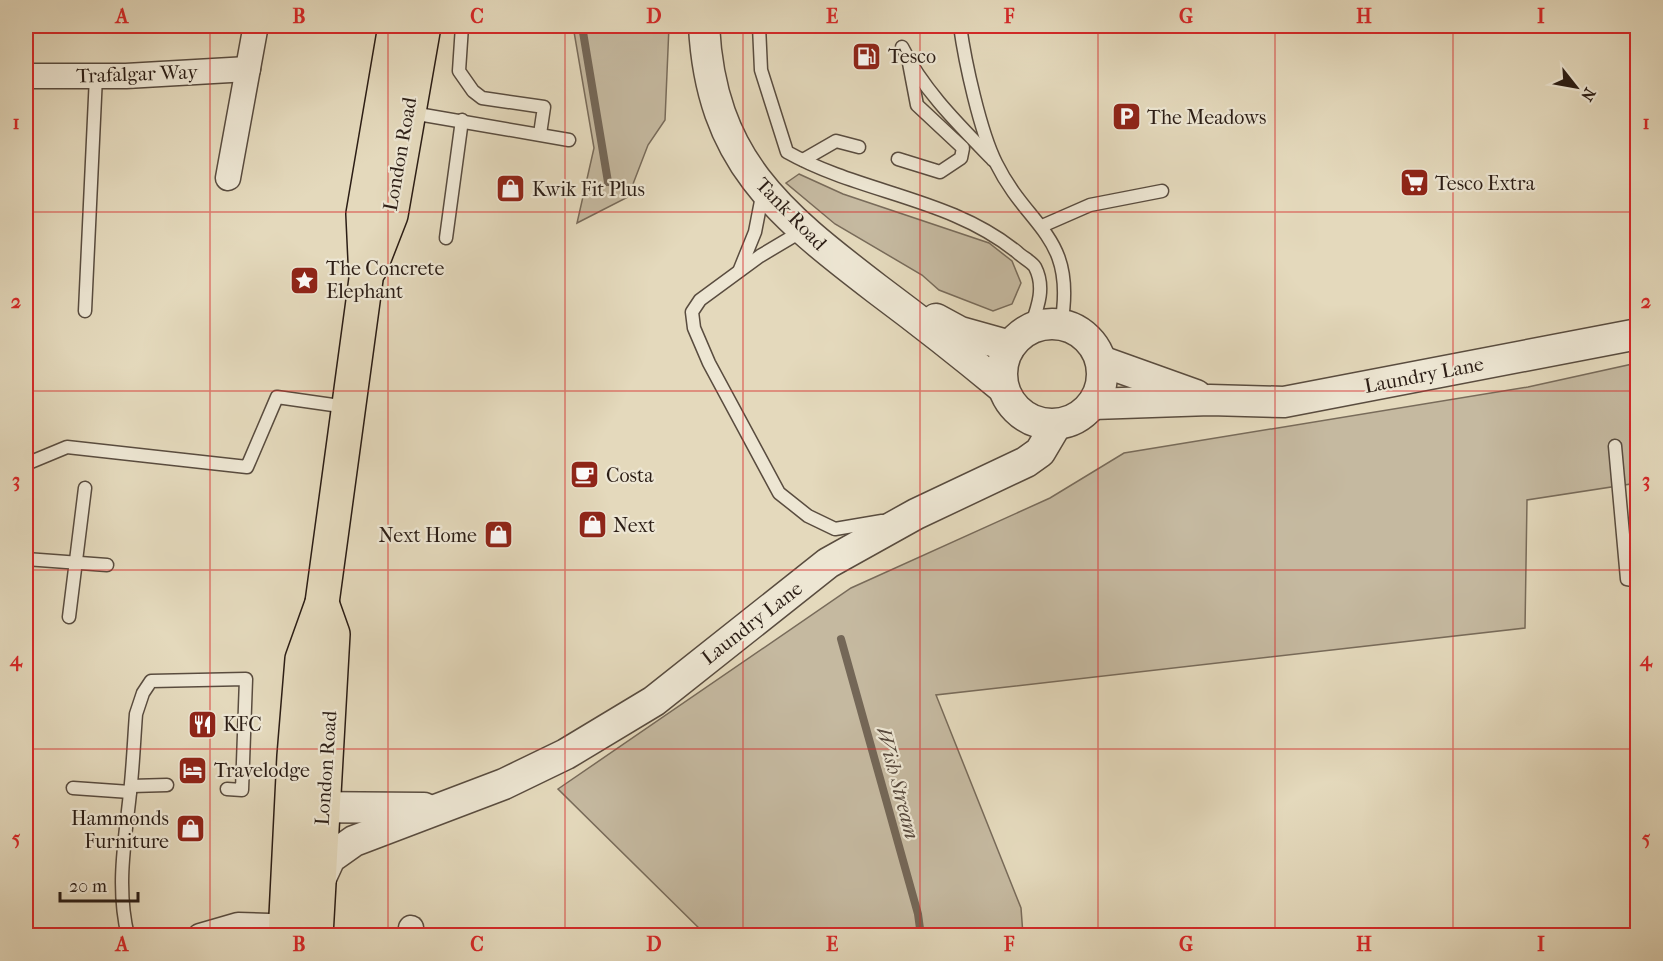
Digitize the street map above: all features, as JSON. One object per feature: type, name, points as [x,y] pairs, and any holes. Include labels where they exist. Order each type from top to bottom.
[{"type":"main road","name":"London Road","points":[[301,931],[308,807],[302,659],[322,603],[366,279],[363,214],[395,26]]},
{"type":"main road","name":"London Road","points":[[366,279],[391,215],[407,112],[424,26]]},
{"type":"main road","name":"London Road","points":[[301,931],[320,880],[308,807]]},
{"type":"street","name":"Tank Road","points":[[704,26],[706,55],[714,99],[737,150],[763,190],[802,231],[1004,388]]},
{"type":"street","points":[[228,178],[255,30]]},
{"type":"street","name":"Trafalgar Way","points":[[26,76],[96,76],[248,69]]},
{"type":"street","name":"Tank Road","points":[[870,284],[960,332],[1020,338]]},
{"type":"street","points":[[1045,324],[1061,325],[1087,337],[1101,361],[1102,384],[1093,404],[1083,415],[1056,425],[1039,423],[1023,416],[1011,404],[1004,388],[1002,373],[1020,338],[1045,324]]},
{"type":"street","name":"Laundry Lane","points":[[1093,404],[1210,400],[1284,402],[1638,334]]},
{"type":"street","name":"Laundry Lane","points":[[1101,361],[1210,400]]},
{"type":"street","name":"Laundry Lane","points":[[320,880],[330,858],[354,841],[504,784],[566,754],[654,701],[828,563],[916,514],[1026,462],[1040,452],[1056,425]]},
{"type":"street","name":"Laundry Lane","points":[[308,807],[436,809]]},
{"type":"street","points":[[200,936],[238,925],[301,931]]},
{"type":"lane","points":[[462,26],[459,72],[473,91],[482,98],[544,107],[540,134]]},
{"type":"lane","points":[[759,26],[761,70],[787,152],[820,170],[945,209],[995,235],[1034,266],[1041,299],[1020,338]]},
{"type":"lane","points":[[960,26],[980,113],[996,162]]},
{"type":"lane","points":[[898,159],[940,172],[961,158],[963,148],[917,105],[909,63],[902,47]]},
{"type":"lane","points":[[909,63],[953,119],[996,162],[1024,207],[1042,226],[1063,265],[1065,302],[1061,325]]},
{"type":"lane","points":[[85,311],[96,76]]},
{"type":"lane","points":[[407,112],[569,140]]},
{"type":"lane","points":[[446,238],[462,120]]},
{"type":"lane","points":[[803,160],[836,141],[859,147]]},
{"type":"lane","points":[[740,270],[755,232],[763,190]]},
{"type":"lane","points":[[1042,226],[1090,205],[1162,191]]},
{"type":"lane","points":[[802,231],[740,270],[700,300],[692,312],[694,328],[709,363],[779,494],[808,516],[835,529],[916,514]]},
{"type":"lane","points":[[26,464],[67,447],[247,467],[277,397],[347,407]]},
{"type":"lane","points":[[1615,446],[1627,579],[1638,581]]},
{"type":"lane","points":[[69,617],[78,562],[85,488]]},
{"type":"lane","points":[[26,559],[106,565]]},
{"type":"lane","points":[[128,936],[122,911],[121,886],[136,714],[143,693],[151,681],[246,679],[242,790],[227,789]]},
{"type":"lane","points":[[73,788],[130,789],[167,785]]},
{"type":"shaded area","points":[[573,26],[669,26],[665,120],[648,145],[628,197],[577,223],[594,148]]},
{"type":"shaded area","points":[[799,174],[843,194],[989,243],[1012,261],[1021,283],[1012,304],[993,311],[939,290],[922,275],[835,224],[786,183]]},
{"type":"shaded area","points":[[1637,363],[1637,483],[1527,500],[1525,628],[936,695],[1021,908],[1023,935],[706,935],[558,789],[851,588],[1050,498],[1124,453],[1528,387]]},
{"type":"waterway","name":"Wish Stream","points":[[582,26],[608,182]]},
{"type":"waterway","name":"Wish Stream","points":[[841,639],[918,914],[921,936]]},
{"type":"place","name":"Tesco","points":[[867,56]]},
{"type":"place","name":"The Meadows","points":[[1126,117]]},
{"type":"place","name":"Tesco Extra","points":[[1414,183]]},
{"type":"place","name":"Kwik Fit Plus","points":[[511,189]]},
{"type":"place","name":"The Concrete Elephant","points":[[305,280]]},
{"type":"place","name":"Costa","points":[[585,475]]},
{"type":"place","name":"Next","points":[[592,525]]},
{"type":"place","name":"Next Home","points":[[498,535]]},
{"type":"place","name":"KFC","points":[[202,724]]},
{"type":"place","name":"Travelodge","points":[[193,770]]},
{"type":"place","name":"Hammonds Furniture","points":[[190,829]]}]
